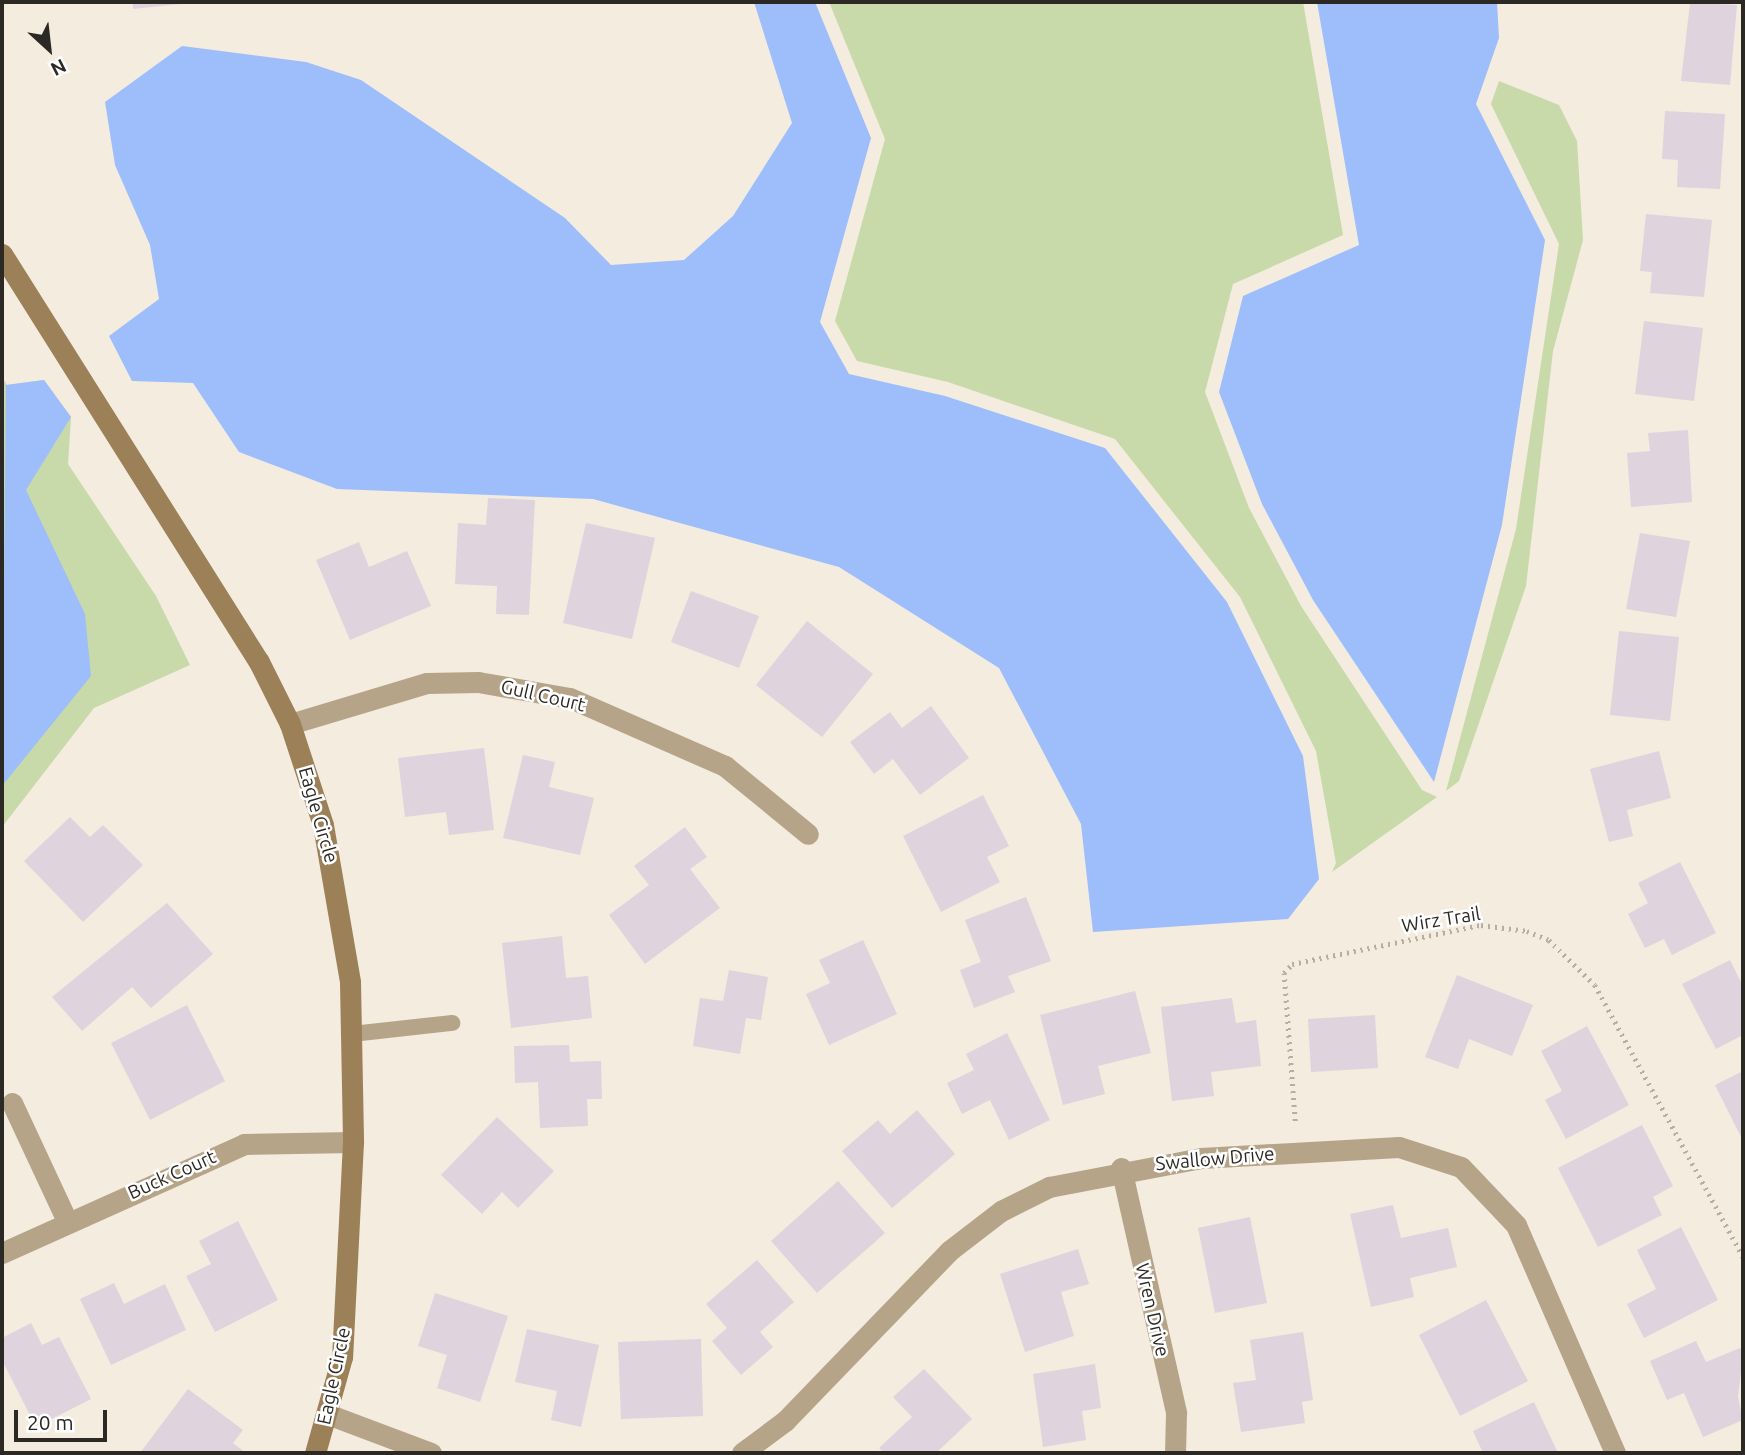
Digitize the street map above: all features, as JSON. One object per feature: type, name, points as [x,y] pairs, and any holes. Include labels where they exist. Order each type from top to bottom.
[{"type":"street","name":"Eagle Circle","points":[[2,254],[220,594],[290,724],[340,896],[352,1034],[353,1142],[349,1289],[330,1415],[315,1453]]},
{"type":"street","name":"Gull Court","points":[[290,724],[427,683],[478,682],[570,698],[725,766],[808,834]]},
{"type":"street","points":[[12,1103],[68,1223]]},
{"type":"street","name":"Buck Court","points":[[2,1254],[244,1144],[353,1142]]},
{"type":"street","name":"Swallow Drive","points":[[742,1453],[785,1421],[949,1251],[1001,1211],[1049,1188],[1121,1168],[1399,1147],[1461,1167],[1516,1226],[1615,1453]]},
{"type":"street","name":"Wren Drive","points":[[1121,1168],[1176,1413],[1175,1453]]},
{"type":"street","points":[[330,1415],[431,1453]]},
{"type":"lane","points":[[352,1034],[452,1023]]},
{"type":"path","name":"Wirz Trail","points":[[1295,1121],[1284,974],[1292,964],[1480,925],[1527,932],[1549,940],[1595,985],[1743,1257]]},
{"type":"green space","points":[[829,2],[1303,2],[1343,235],[1233,284],[1205,392],[1249,508],[1301,606],[1422,790],[1437,797],[1332,872],[1336,863],[1316,751],[1240,597],[1115,439],[948,382],[857,361],[835,321],[885,139]]},
{"type":"green space","points":[[1499,81],[1559,105],[1577,141],[1583,240],[1553,351],[1526,586],[1459,781],[1446,791],[1516,529],[1559,244],[1491,104]]},
{"type":"green space","points":[[2,377],[7,385],[44,380],[71,417],[68,464],[156,596],[190,665],[94,708],[2,827]]},
{"type":"water","points":[[754,2],[815,2],[871,138],[820,322],[849,374],[945,396],[1105,448],[1227,602],[1303,756],[1319,879],[1288,919],[1093,932],[1081,824],[999,668],[839,567],[593,499],[337,489],[239,452],[193,383],[132,381],[109,336],[159,299],[150,245],[115,165],[105,102],[182,46],[306,62],[361,80],[565,218],[611,265],[684,260],[733,216],[792,123]]},
{"type":"water","points":[[1317,2],[1497,2],[1499,38],[1476,104],[1545,240],[1502,525],[1434,782],[1313,600],[1262,504],[1219,392],[1243,296],[1359,245]]},
{"type":"water","points":[[44,380],[71,417],[26,490],[85,614],[91,676],[2,786],[6,385]]},
{"type":"building","points":[[133,2],[180,2],[180,4],[133,9]]},
{"type":"building","points":[[1690,3],[1737,5],[1730,85],[1681,81]]},
{"type":"building","points":[[1665,111],[1725,114],[1720,189],[1677,187],[1678,160],[1662,159]]},
{"type":"building","points":[[1646,214],[1712,220],[1704,297],[1650,293],[1652,272],[1640,271]]},
{"type":"building","points":[[1644,321],[1703,328],[1694,401],[1635,394]]},
{"type":"building","points":[[1688,430],[1692,502],[1631,507],[1627,453],[1650,451],[1648,433]]},
{"type":"building","points":[[488,498],[535,500],[529,615],[496,614],[497,586],[455,584],[458,523],[486,525]]},
{"type":"building","points":[[586,523],[655,538],[632,639],[563,623]]},
{"type":"building","points":[[1640,533],[1690,541],[1676,617],[1626,609]]},
{"type":"building","points":[[359,542],[369,567],[407,551],[431,606],[350,640],[316,560]]},
{"type":"building","points":[[691,591],[759,616],[739,668],[671,642]]},
{"type":"building","points":[[807,621],[873,674],[822,737],[756,685]]},
{"type":"building","points":[[1619,631],[1679,637],[1670,721],[1610,715]]},
{"type":"building","points":[[931,706],[969,758],[920,795],[893,759],[874,774],[850,742],[890,712],[902,728]]},
{"type":"building","points":[[484,748],[494,830],[449,835],[446,812],[405,817],[398,758]]},
{"type":"building","points":[[1659,751],[1671,798],[1627,810],[1633,836],[1609,842],[1590,769]]},
{"type":"building","points":[[523,755],[555,762],[549,787],[594,798],[580,855],[503,838]]},
{"type":"building","points":[[983,795],[1009,846],[987,857],[1000,882],[941,912],[903,836]]},
{"type":"building","points":[[70,817],[90,837],[103,825],[143,865],[83,922],[24,861]]},
{"type":"building","points":[[685,827],[707,857],[690,869],[720,908],[645,964],[609,915],[649,885],[634,866]]},
{"type":"building","points":[[1680,862],[1716,933],[1672,955],[1664,939],[1645,948],[1628,914],[1648,903],[1638,883]]},
{"type":"building","points":[[1026,897],[1051,961],[1008,976],[1015,992],[974,1008],[960,970],[981,962],[965,920]]},
{"type":"building","points":[[167,903],[213,954],[151,1008],[132,987],[82,1031],[52,997]]},
{"type":"building","points":[[562,936],[566,978],[588,976],[592,1018],[511,1028],[502,943]]},
{"type":"building","points":[[863,940],[897,1014],[829,1045],[806,994],[830,983],[819,960]]},
{"type":"building","points":[[1730,960],[1743,986],[1743,1035],[1716,1049],[1682,984]]},
{"type":"building","points":[[729,970],[768,977],[761,1020],[746,1018],[740,1054],[693,1046],[700,998],[723,1001]]},
{"type":"building","points":[[1457,975],[1533,1005],[1512,1056],[1469,1039],[1458,1069],[1425,1057]]},
{"type":"building","points":[[1135,991],[1151,1053],[1098,1066],[1105,1094],[1063,1105],[1040,1015]]},
{"type":"building","points":[[1232,998],[1236,1023],[1256,1020],[1261,1066],[1211,1072],[1214,1096],[1172,1101],[1161,1007]]},
{"type":"building","points":[[187,1005],[225,1081],[150,1120],[111,1043]]},
{"type":"building","points":[[1375,1015],[1378,1068],[1311,1072],[1308,1019]]},
{"type":"building","points":[[1587,1026],[1629,1105],[1566,1139],[1545,1100],[1562,1091],[1541,1051]]},
{"type":"building","points":[[1007,1033],[1050,1120],[1009,1140],[990,1100],[962,1114],[947,1083],[974,1070],[966,1054]]},
{"type":"building","points":[[569,1045],[570,1062],[601,1061],[602,1099],[587,1099],[588,1126],[540,1128],[538,1082],[515,1083],[514,1046]]},
{"type":"building","points":[[1743,1071],[1743,1141],[1715,1085]]},
{"type":"building","points":[[917,1110],[955,1154],[892,1208],[842,1151],[878,1120],[890,1134]]},
{"type":"building","points":[[497,1117],[554,1171],[518,1208],[502,1192],[482,1214],[441,1175]]},
{"type":"building","points":[[1642,1125],[1673,1186],[1653,1197],[1662,1215],[1598,1247],[1558,1168]]},
{"type":"building","points":[[838,1181],[885,1233],[817,1293],[771,1241]]},
{"type":"building","points":[[1393,1205],[1401,1238],[1448,1228],[1457,1267],[1410,1278],[1414,1297],[1371,1307],[1350,1214]]},
{"type":"building","points":[[1250,1217],[1267,1303],[1215,1313],[1198,1228]]},
{"type":"building","points":[[238,1221],[278,1300],[215,1332],[186,1276],[211,1264],[199,1241]]},
{"type":"building","points":[[1681,1227],[1718,1300],[1644,1338],[1627,1304],[1656,1289],[1637,1250]]},
{"type":"building","points":[[1078,1249],[1089,1284],[1061,1292],[1074,1336],[1025,1352],[1000,1274]]},
{"type":"building","points":[[757,1260],[794,1302],[760,1332],[773,1347],[741,1375],[712,1341],[727,1328],[706,1304]]},
{"type":"building","points":[[114,1283],[124,1304],[165,1284],[186,1330],[111,1365],[80,1299]]},
{"type":"building","points":[[435,1293],[508,1316],[480,1402],[437,1388],[447,1355],[418,1346]]},
{"type":"building","points":[[1486,1300],[1528,1381],[1460,1416],[1419,1335]]},
{"type":"building","points":[[31,1323],[42,1345],[59,1337],[91,1399],[36,1427],[2,1360],[2,1338]]},
{"type":"building","points":[[527,1329],[599,1345],[581,1427],[551,1420],[557,1391],[515,1382]]},
{"type":"building","points":[[1303,1332],[1313,1400],[1302,1402],[1305,1423],[1241,1432],[1233,1383],[1256,1380],[1250,1340]]},
{"type":"building","points":[[701,1339],[703,1416],[621,1419],[618,1342]]},
{"type":"building","points":[[1696,1341],[1706,1362],[1740,1348],[1743,1355],[1738,1397],[1743,1420],[1703,1437],[1684,1393],[1667,1400],[1650,1361]]},
{"type":"building","points":[[1095,1364],[1101,1408],[1082,1411],[1086,1440],[1043,1447],[1033,1374]]},
{"type":"building","points":[[924,1369],[972,1419],[936,1453],[884,1453],[879,1448],[912,1417],[893,1397]]},
{"type":"building","points":[[188,1389],[243,1430],[233,1443],[246,1453],[140,1453]]},
{"type":"building","points":[[1534,1402],[1558,1453],[1483,1453],[1473,1431]]}]
